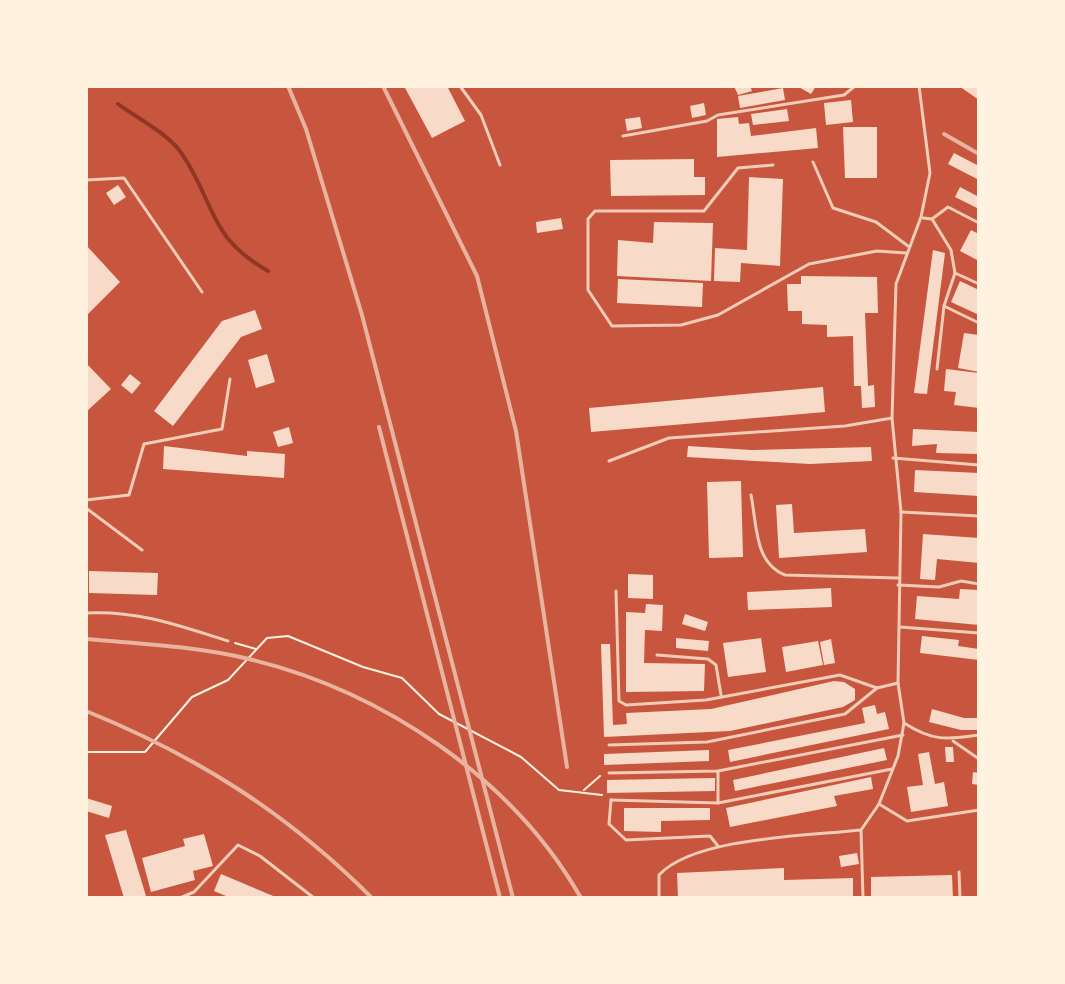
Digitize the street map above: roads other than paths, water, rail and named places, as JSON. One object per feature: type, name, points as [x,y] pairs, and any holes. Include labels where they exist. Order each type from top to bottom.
[{"type":"lane","points":[[460,86],[481,115],[500,165]]},
{"type":"lane","points":[[623,136],[707,121],[718,115],[844,95],[855,86]]},
{"type":"lane","points":[[863,898],[861,830],[879,804],[893,769],[904,723],[898,683],[901,512],[893,458],[892,418],[896,284],[921,217],[930,173],[919,86]]},
{"type":"lane","points":[[813,162],[833,208],[876,222],[908,246]]},
{"type":"lane","points":[[773,165],[738,168],[704,211],[595,211],[588,219],[588,290],[612,326],[681,325],[718,315],[809,264],[877,251],[906,253]]},
{"type":"lane","points":[[86,180],[124,178],[202,292]]},
{"type":"lane","points":[[921,217],[932,219],[948,207],[979,223]]},
{"type":"lane","points":[[932,219],[951,250],[955,273],[944,306],[937,369]]},
{"type":"lane","points":[[955,273],[979,284]]},
{"type":"lane","points":[[944,306],[979,323]]},
{"type":"lane","points":[[86,500],[129,495],[144,444],[222,429],[230,379]]},
{"type":"lane","points":[[609,461],[669,438],[845,426],[892,418]]},
{"type":"lane","points":[[893,458],[979,465]]},
{"type":"lane","points":[[751,495],[760,549],[776,571],[785,575],[898,578]]},
{"type":"lane","points":[[86,508],[142,550]]},
{"type":"lane","points":[[901,512],[979,516]]},
{"type":"lane","points":[[898,585],[939,587],[961,581],[979,584]]},
{"type":"lane","points":[[616,591],[619,701],[626,705],[706,700],[840,675],[877,688]]},
{"type":"lane","points":[[86,613],[114,611],[147,615],[228,641]]},
{"type":"lane","points":[[900,627],[979,633]]},
{"type":"lane","points":[[657,655],[708,659],[716,665],[721,695]]},
{"type":"lane","points":[[609,745],[715,741],[845,714],[877,688],[898,683]]},
{"type":"lane","points":[[904,723],[925,737],[951,740],[979,735]]},
{"type":"lane","points":[[609,773],[718,771],[903,735]]},
{"type":"lane","points":[[951,740],[979,759]]},
{"type":"lane","points":[[718,846],[710,836],[626,840],[609,824],[611,800],[718,803],[893,769]]},
{"type":"lane","points":[[718,771],[718,803]]},
{"type":"lane","points":[[879,804],[907,821],[979,810]]},
{"type":"lane","points":[[659,898],[659,875],[668,865],[718,846],[861,830]]},
{"type":"lane","points":[[180,898],[194,892],[238,845],[260,856],[314,898]]},
{"type":"lane","points":[[959,872],[960,898]]},
{"type":"waterway","points":[[118,104],[176,147],[193,172],[223,232],[248,258],[268,271]]},
{"type":"railway","points":[[288,86],[306,129],[362,315],[513,898]]},
{"type":"railway","points":[[383,86],[477,276],[516,431],[567,767]]},
{"type":"railway","points":[[944,134],[979,154]]},
{"type":"railway","points":[[379,427],[500,898]]},
{"type":"railway","points":[[86,639],[188,648],[249,659],[347,693],[395,717],[481,778],[519,815],[553,855],[581,898]]},
{"type":"railway","points":[[86,711],[166,747],[239,790],[307,839],[372,898]]}]
